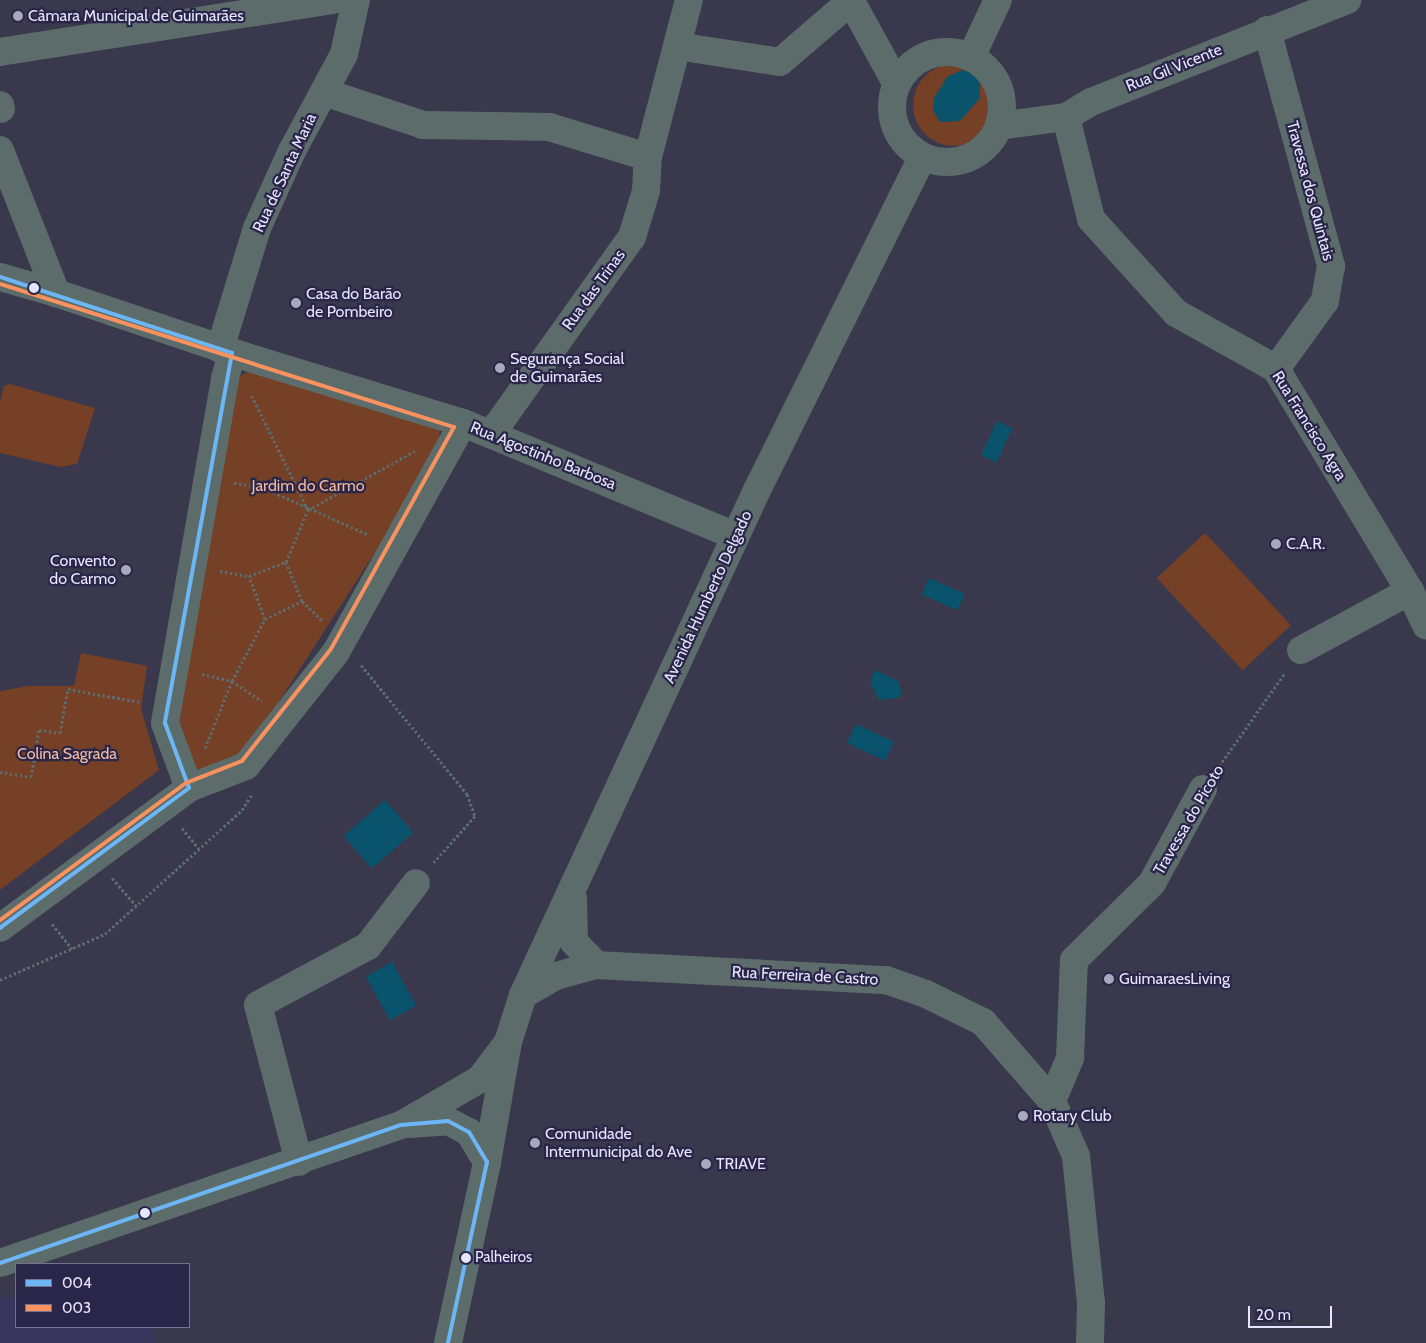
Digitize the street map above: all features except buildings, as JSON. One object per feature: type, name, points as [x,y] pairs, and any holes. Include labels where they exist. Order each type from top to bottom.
[{"type":"street","points":[[0,52],[333,0]]},
{"type":"street","name":"Rua de Santa Maria","points":[[189,788],[165,723],[208,479],[236,354],[257,228],[292,151],[344,54],[356,0]]},
{"type":"street","name":"Rua das Trinas","points":[[492,433],[632,237],[646,191],[648,157],[689,0]]},
{"type":"street","points":[[971,57],[998,0]]},
{"type":"street","name":"Rua Gil Vicente","points":[[999,126],[1066,117],[1091,102],[1267,30],[1347,0]]},
{"type":"street","points":[[677,46],[780,62],[851,1],[896,83]]},
{"type":"street","name":"Travessa dos Quintais","points":[[1267,30],[1331,266],[1325,302],[1276,369]]},
{"type":"street","points":[[950,52],[971,57],[987,69],[998,86],[1002,106],[999,126],[988,144],[971,157],[950,162],[922,158],[908,147],[896,129],[891,106],[896,83],[910,65],[929,54],[950,52]]},
{"type":"street","points":[[324,92],[422,125],[549,127],[648,157]]},
{"type":"street","name":"Rua Francisco Agra","points":[[1066,117],[1091,219],[1176,313],[1276,369],[1410,591],[1426,625]]},
{"type":"street","points":[[0,150],[56,293]]},
{"type":"street","name":"Avenida Humberto Delgado","points":[[508,1042],[523,995],[573,892],[736,536],[922,158]]},
{"type":"street","name":"Rua Agostinho Barbosa","points":[[0,277],[56,293],[236,354],[492,433],[736,536]]},
{"type":"street","points":[[0,928],[189,788],[246,766],[336,652],[462,423]]},
{"type":"street","points":[[1301,650],[1410,591]]},
{"type":"street","name":"Travessa do Picoto","points":[[1052,1101],[1070,1058],[1074,960],[1152,883],[1203,789]]},
{"type":"street","points":[[299,1162],[258,1004],[368,946],[416,882]]},
{"type":"street","points":[[573,892],[574,942],[596,965]]},
{"type":"street","name":"Rua Ferreira de Castro","points":[[523,995],[556,976],[596,965],[886,980],[926,994],[983,1022],[1052,1101],[1076,1156],[1091,1303],[1090,1343]]},
{"type":"street","points":[[0,1263],[299,1162],[400,1125],[480,1079],[508,1042]]},
{"type":"street","points":[[448,1343],[487,1162],[508,1042]]},
{"type":"street","points":[[400,1125],[448,1121],[469,1132],[487,1162]]},
{"type":"path","points":[[236,354],[247,386],[308,510]]},
{"type":"path","points":[[189,788],[232,681],[264,618],[302,601],[286,562],[308,510],[417,450]]},
{"type":"path","points":[[208,479],[264,488],[308,510],[338,520],[393,547]]},
{"type":"path","points":[[264,618],[249,576],[286,562]]},
{"type":"path","name":"Travessa do Picoto","points":[[1203,789],[1301,650]]},
{"type":"path","points":[[356,659],[467,794],[475,816],[416,882]]},
{"type":"path","points":[[175,668],[232,681],[285,716]]},
{"type":"path","points":[[0,772],[32,777],[39,730],[60,733],[68,689],[143,702]]},
{"type":"path","points":[[0,980],[105,934],[242,810],[256,788]]},
{"type":"path","points":[[177,822],[199,849]]},
{"type":"path","points":[[108,873],[136,906]]},
{"type":"path","points":[[48,918],[72,949]]},
{"type":"shaded area","points":[[15,1294],[15,1328],[150,1328],[157,1343],[0,1343],[0,1299]]},
{"type":"green space","points":[[954,64],[970,67],[983,76],[992,89],[995,105],[992,121],[983,134],[970,143],[954,146],[938,143],[925,134],[916,121],[913,105],[916,89],[925,76],[938,67]]},
{"type":"green space","name":"Jardim do Carmo","points":[[249,371],[440,429],[437,456],[242,759],[202,771],[191,767],[172,724],[234,380]]},
{"type":"green space","points":[[10,384],[95,408],[77,464],[60,467],[0,453],[0,402],[4,386]]},
{"type":"green space","points":[[1205,533],[1291,625],[1243,670],[1157,578]]},
{"type":"green space","name":"Colina Sagrada","points":[[81,653],[147,666],[141,709],[159,770],[0,890],[0,691],[28,686],[74,686]]},
{"type":"water","points":[[962,70],[970,72],[980,81],[980,98],[960,121],[940,122],[933,110],[934,98],[947,77]]},
{"type":"water","points":[[997,421],[1012,428],[996,463],[981,455]]},
{"type":"water","points":[[929,578],[965,594],[957,610],[922,594]]},
{"type":"water","points":[[875,670],[898,681],[902,694],[898,698],[879,700],[870,683]]},
{"type":"water","points":[[856,724],[894,742],[885,761],[847,743]]},
{"type":"water","points":[[385,800],[413,832],[372,869],[343,836]]},
{"type":"water","points":[[392,962],[416,1006],[390,1020],[366,977]]},
{"type":"transit line","name":"004","points":[[0,277],[232,353],[165,723],[189,788],[0,928]]},
{"type":"transit line","name":"003","points":[[0,284],[454,427],[331,649],[242,761],[186,783],[0,920]]},
{"type":"transit line","name":"004","points":[[0,1263],[401,1125],[448,1121],[469,1132],[487,1162],[448,1343]]},
{"type":"place","name":"Câmara Municipal de Guimarães","points":[[18,16]]},
{"type":"place","name":"Casa do Barão de Pombeiro","points":[[296,303]]},
{"type":"place","name":"Segurança Social de Guimarães","points":[[500,368]]},
{"type":"place","name":"C.A.R.","points":[[1276,544]]},
{"type":"place","name":"Convento do Carmo","points":[[126,570]]},
{"type":"place","name":"GuimaraesLiving","points":[[1109,979]]},
{"type":"place","name":"Rotary Club","points":[[1023,1116]]},
{"type":"place","name":"Comunidade Intermunicipal do Ave","points":[[535,1143]]},
{"type":"place","name":"TRIAVE","points":[[706,1164]]},
{"type":"place","name":"Palheiros","points":[[466,1258]]}]
